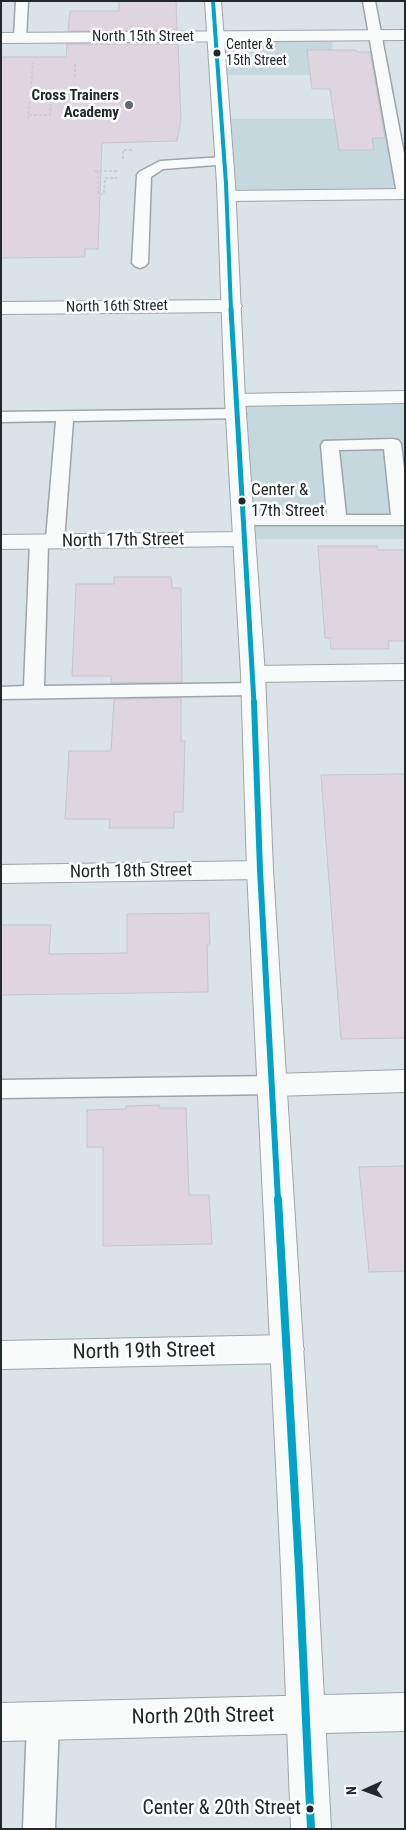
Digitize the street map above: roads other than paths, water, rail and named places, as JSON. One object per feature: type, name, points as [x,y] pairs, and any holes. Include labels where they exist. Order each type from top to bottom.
[{"type":"street","points":[[213,1],[227,196],[236,407],[253,682],[260,870],[273,1085],[311,1829]]},
{"type":"street","name":"North 15th Street","points":[[1,38],[405,35]]},
{"type":"street","points":[[227,196],[404,194]]},
{"type":"street","name":"North 16th Street","points":[[1,308],[232,306]]},
{"type":"street","points":[[236,407],[405,397]]},
{"type":"street","name":"North 17th Street","points":[[1,542],[47,542],[244,530]]},
{"type":"street","points":[[253,682],[405,672]]},
{"type":"street","name":"North 18th Street","points":[[1,874],[260,870]]},
{"type":"street","points":[[273,1085],[405,1081]]},
{"type":"street","name":"North 19th Street","points":[[1,1356],[287,1349]]},
{"type":"street","name":"North 20th Street","points":[[1,1722],[405,1712]]},
{"type":"lane","points":[[20,38],[22,1]]},
{"type":"lane","points":[[369,1],[404,194]]},
{"type":"lane","points":[[389,116],[405,116]]},
{"type":"lane","points":[[140,263],[144,175],[160,165],[224,162]]},
{"type":"lane","points":[[1,417],[65,416],[236,407]]},
{"type":"lane","points":[[34,692],[47,542],[65,416]]},
{"type":"lane","points":[[244,530],[337,520],[401,520],[392,444],[330,445],[337,520]]},
{"type":"lane","points":[[1,693],[253,682]]},
{"type":"lane","points":[[1,1089],[273,1085]]},
{"type":"lane","points":[[39,1829],[43,1720]]},
{"type":"place","name":"Center & 15th Street","points":[[217,53]]},
{"type":"place","name":"Cross Trainers Academy","points":[[129,105]]},
{"type":"place","name":"Center & 17th Street","points":[[242,501]]},
{"type":"place","name":"Center & 20th Street","points":[[310,1809]]}]
